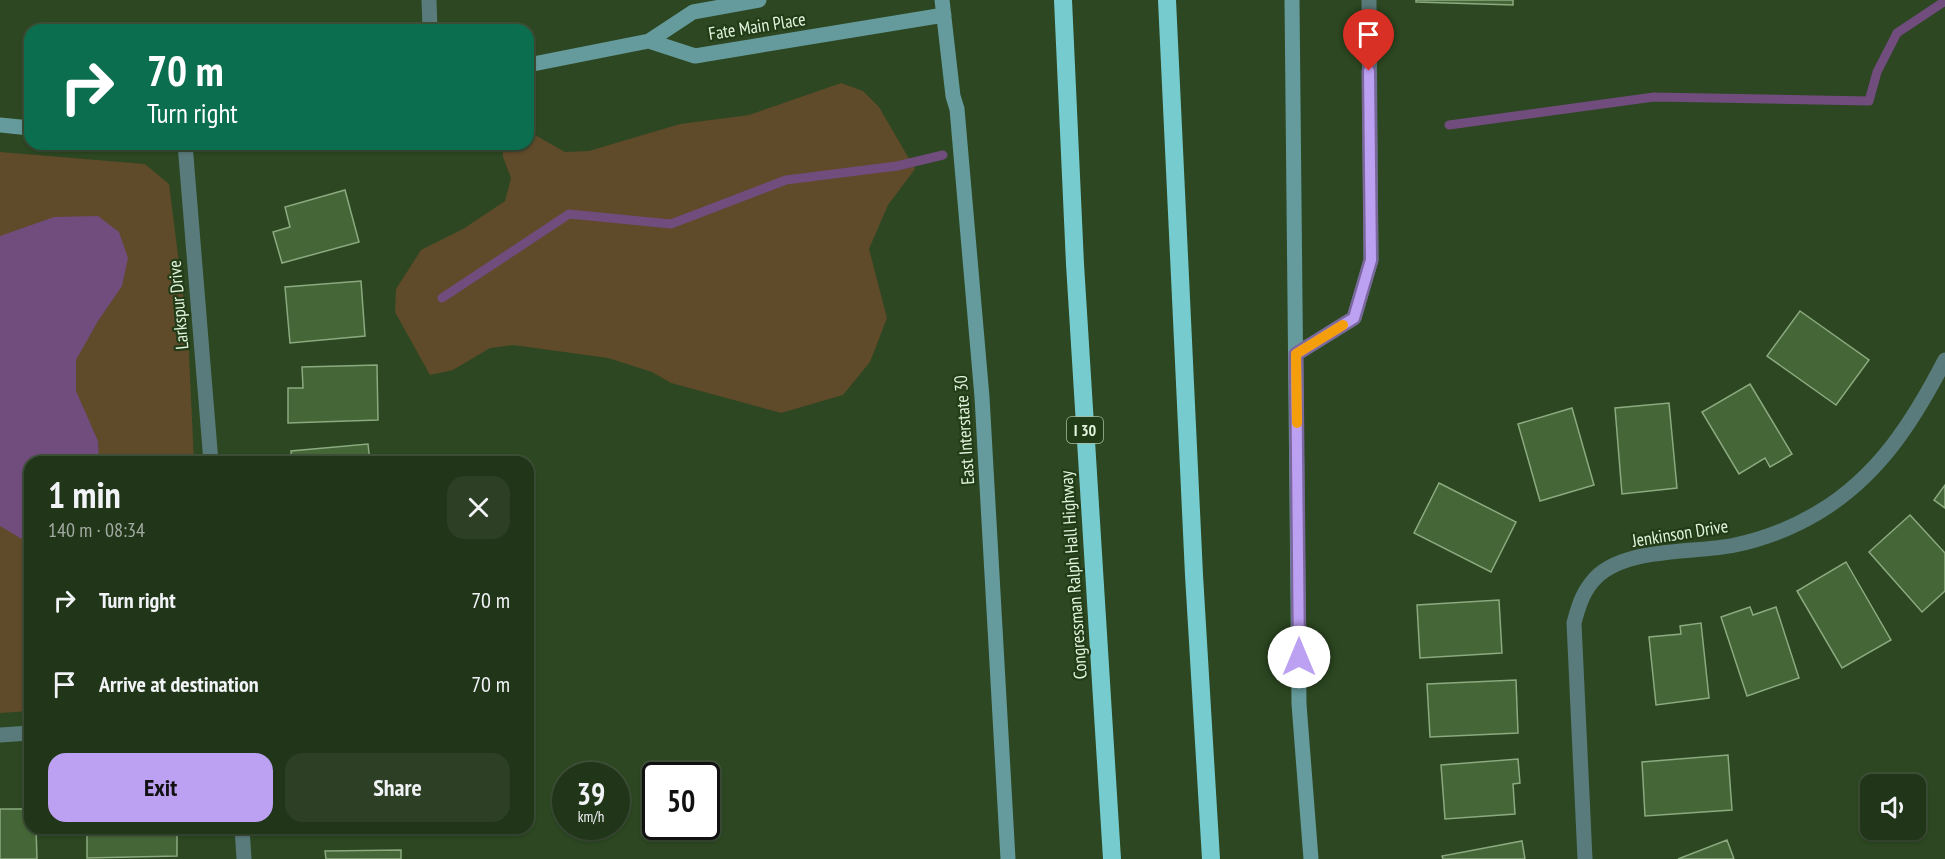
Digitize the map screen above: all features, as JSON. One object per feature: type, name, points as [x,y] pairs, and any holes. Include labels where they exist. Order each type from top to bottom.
[{"type":"highway","name":"Congressman Ralph Hall Highway","points":[[1063,0],[1075,264],[1112,859]]},
{"type":"highway","points":[[1167,0],[1192,540],[1210,859]]},
{"type":"main road","name":"Fate Main Place","points":[[534,63],[649,41],[693,12],[759,0]]},
{"type":"main road","points":[[1292,0],[1299,704],[1311,859]]},
{"type":"main road","name":"Fate Main Place","points":[[649,41],[695,56],[943,8]]},
{"type":"main road","name":"East Interstate 30","points":[[943,8],[953,96],[957,109],[982,397],[1008,859]]},
{"type":"main road","points":[[0,125],[24,127]]},
{"type":"street","points":[[429,0],[430,24]]},
{"type":"street","points":[[1296,354],[1354,318],[1371,260],[1369,0]]},
{"type":"street","name":"Larkspur Drive","points":[[185,150],[211,456]]},
{"type":"street","name":"Jenkinson Drive","points":[[1585,859],[1574,623],[1580,601],[1593,580],[1612,566],[1635,558],[1734,545],[1779,532],[1819,512],[1854,488],[1890,450],[1922,404],[1945,360]]},
{"type":"street","points":[[0,735],[24,733]]},
{"type":"street","points":[[242,834],[244,859]]},
{"type":"shaded area","points":[[841,83],[863,91],[879,107],[915,169],[888,205],[869,249],[887,318],[870,362],[843,395],[781,413],[671,383],[652,372],[608,358],[513,345],[490,348],[453,370],[430,375],[395,312],[396,289],[421,250],[463,229],[505,201],[511,178],[503,157],[503,150],[534,150],[534,134],[565,152],[589,151],[680,124],[749,115]]},
{"type":"shaded area","points":[[0,152],[145,164],[169,184],[188,334],[194,456],[24,456],[24,711],[0,713]]},
{"type":"shaded area","points":[[98,216],[119,232],[128,258],[122,286],[98,321],[76,360],[76,391],[98,441],[99,456],[24,456],[24,540],[0,526],[0,236],[54,217]]},
{"type":"building","points":[[1416,0],[1513,0],[1513,5],[1416,2]]},
{"type":"building","points":[[345,190],[359,242],[282,263],[273,232],[290,227],[285,207]]},
{"type":"building","points":[[361,281],[365,336],[290,343],[285,287]]},
{"type":"building","points":[[1800,311],[1869,360],[1836,405],[1767,356]]},
{"type":"building","points":[[377,365],[378,420],[288,423],[288,388],[303,388],[302,367]]},
{"type":"building","points":[[1750,384],[1792,454],[1770,467],[1765,458],[1739,474],[1702,412]]},
{"type":"building","points":[[1669,403],[1677,488],[1622,494],[1615,408]]},
{"type":"building","points":[[1572,408],[1594,485],[1540,501],[1518,424]]},
{"type":"building","points":[[368,444],[369,456],[291,456],[291,451]]},
{"type":"building","points":[[1439,483],[1516,522],[1491,572],[1414,533]]},
{"type":"building","points":[[1945,485],[1945,508],[1934,500]]},
{"type":"building","points":[[1910,515],[1945,553],[1945,591],[1922,612],[1869,552]]},
{"type":"building","points":[[1846,562],[1891,640],[1842,668],[1797,591]]},
{"type":"building","points":[[1499,600],[1502,653],[1420,658],[1417,605]]},
{"type":"building","points":[[1750,607],[1753,615],[1776,607],[1799,678],[1747,696],[1721,617]]},
{"type":"building","points":[[1701,623],[1709,698],[1656,705],[1649,637],[1681,634],[1680,626]]},
{"type":"building","points":[[1516,680],[1518,733],[1430,737],[1427,684]]},
{"type":"building","points":[[1728,755],[1732,810],[1645,816],[1642,762]]},
{"type":"building","points":[[1518,759],[1520,783],[1513,784],[1515,814],[1445,819],[1441,765]]},
{"type":"building","points":[[0,809],[24,809],[24,834],[36,834],[37,859],[0,859]]},
{"type":"building","points":[[87,834],[177,834],[177,856],[87,858]]},
{"type":"building","points":[[1727,840],[1734,859],[1678,859]]},
{"type":"building","points":[[1522,841],[1525,859],[1443,859],[1442,856]]},
{"type":"building","points":[[401,850],[401,859],[326,859],[325,851]]},
{"type":"waterway","points":[[1449,125],[1654,97],[1869,101],[1877,72],[1897,33],[1945,1]]},
{"type":"waterway","points":[[442,298],[569,214],[671,224],[786,180],[897,166],[943,155]]},
{"type":"slow traffic","points":[[1297,423],[1296,354],[1343,325]]},
{"type":"route","points":[[1299,657],[1296,354],[1354,318],[1371,260],[1369,71]]}]
